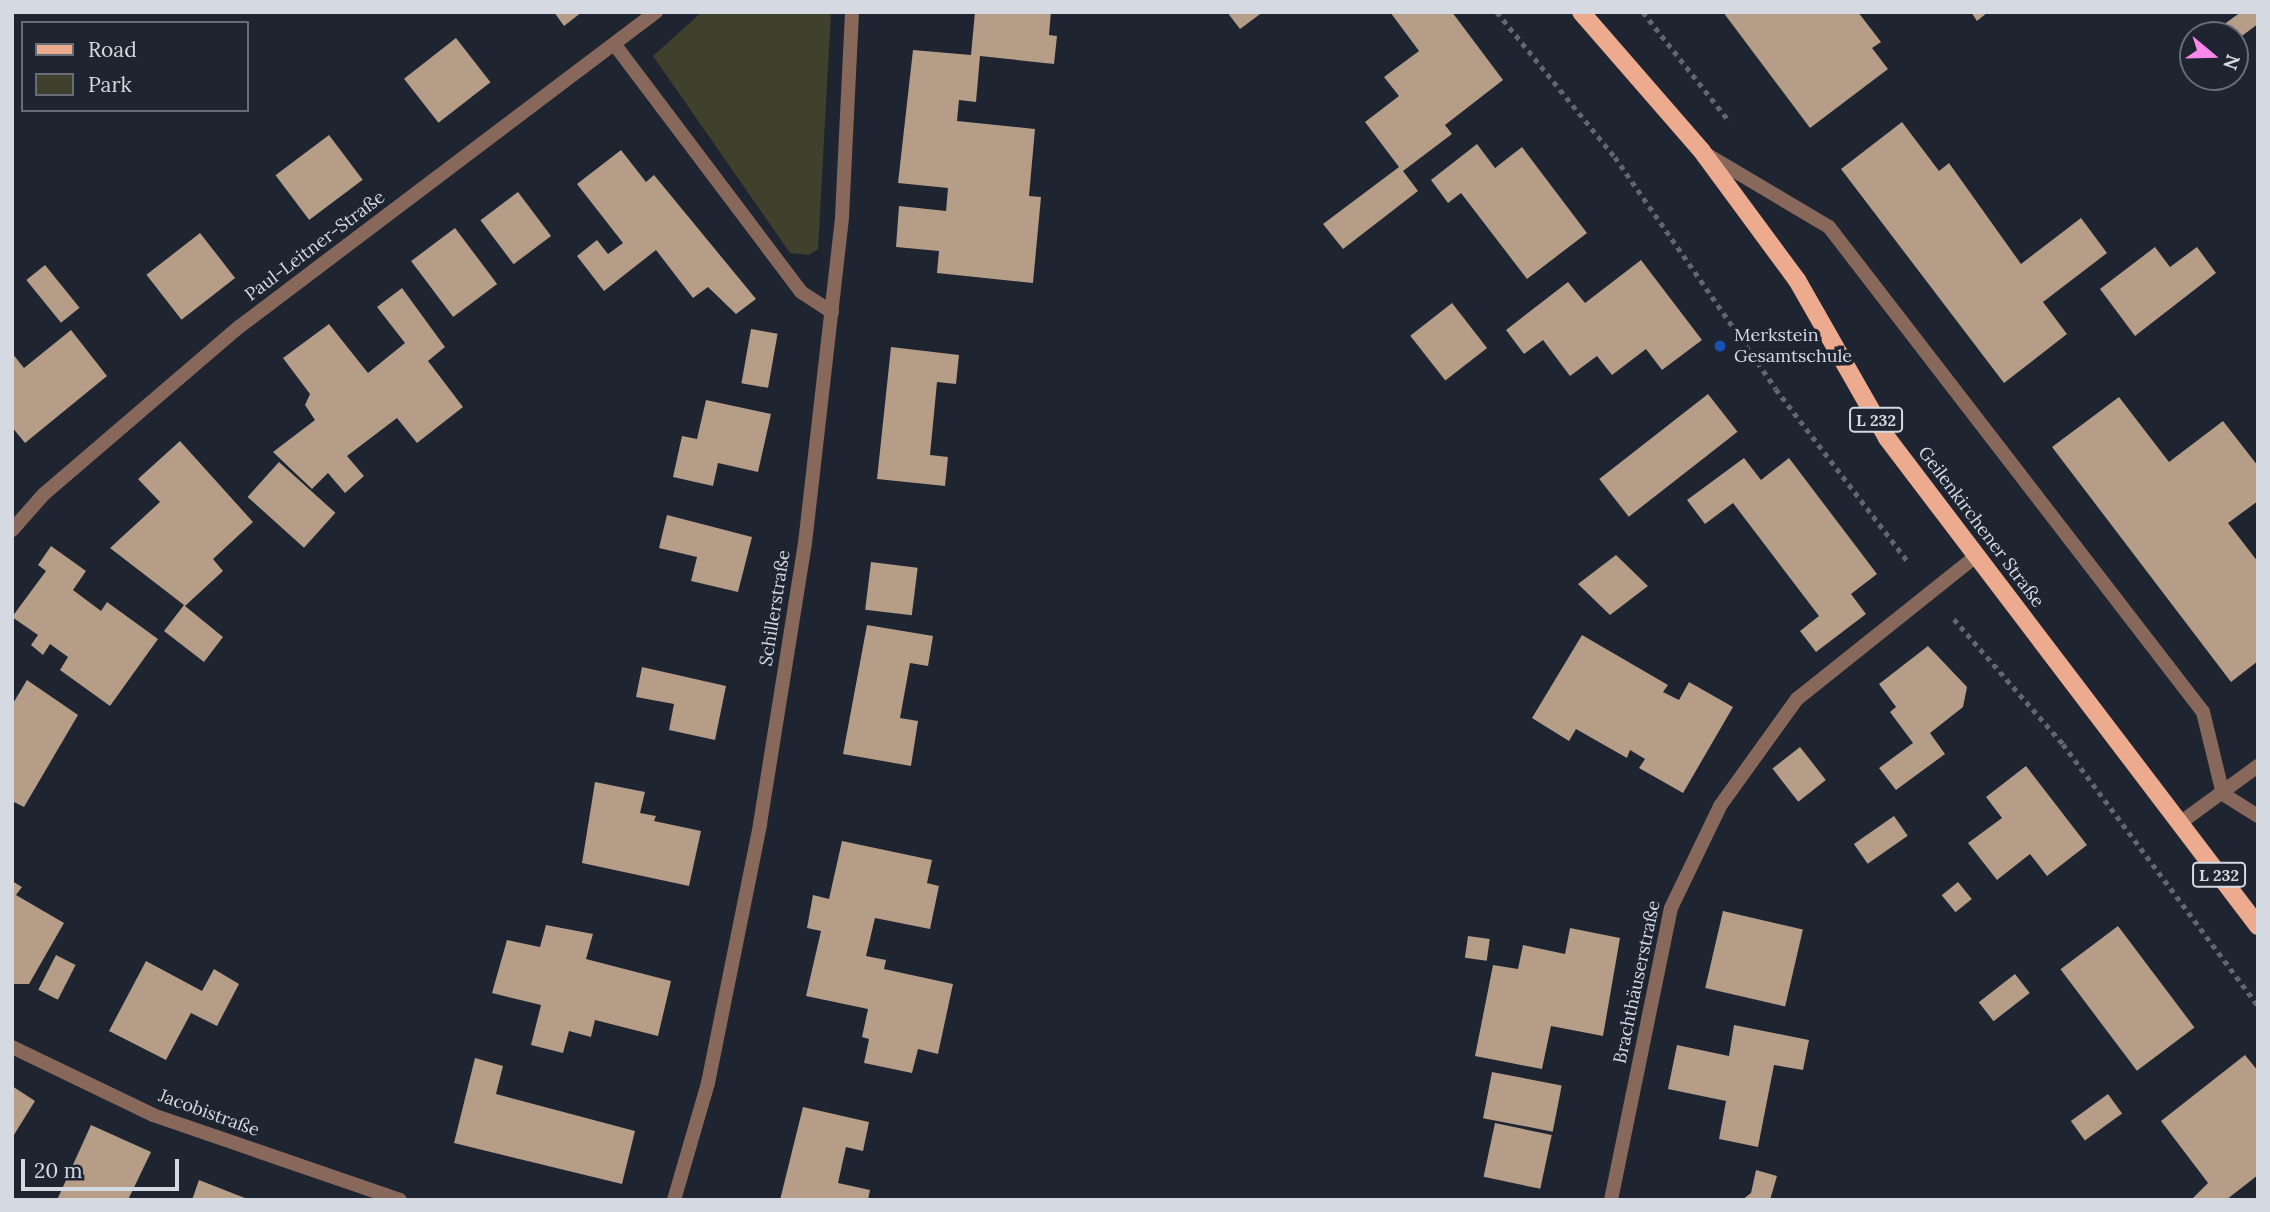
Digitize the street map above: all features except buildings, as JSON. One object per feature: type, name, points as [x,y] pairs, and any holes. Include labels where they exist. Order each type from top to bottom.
[{"type":"main road","name":"Geilenkirchener Straße","points":[[1581,12],[1701,150],[1797,280],[1886,438],[2258,926]]},
{"type":"street","name":"Paul-Leitner-Straße","points":[[12,530],[44,494],[239,327],[656,12]]},
{"type":"street","name":"Schillerstraße","points":[[674,1200],[708,1083],[760,824],[806,543],[832,312],[852,12]]},
{"type":"street","points":[[615,45],[801,292],[832,312]]},
{"type":"street","points":[[1701,150],[1829,227],[2203,712],[2223,794],[2258,816]]},
{"type":"street","name":"Brachthäuserstraße","points":[[1611,1200],[1671,908],[1720,806],[1797,699],[1976,556]]},
{"type":"street","points":[[2180,823],[2258,766]]},
{"type":"street","name":"Jacobistraße","points":[[12,1046],[153,1115],[400,1200]]},
{"type":"path","points":[[1497,12],[1615,157],[1776,389],[1932,593],[2063,744],[2258,1006]]},
{"type":"green space","points":[[702,12],[831,12],[818,249],[809,255],[790,253],[653,56]]},
{"type":"place","name":"Merkstein Gesamtschule","points":[[1720,346]]}]
